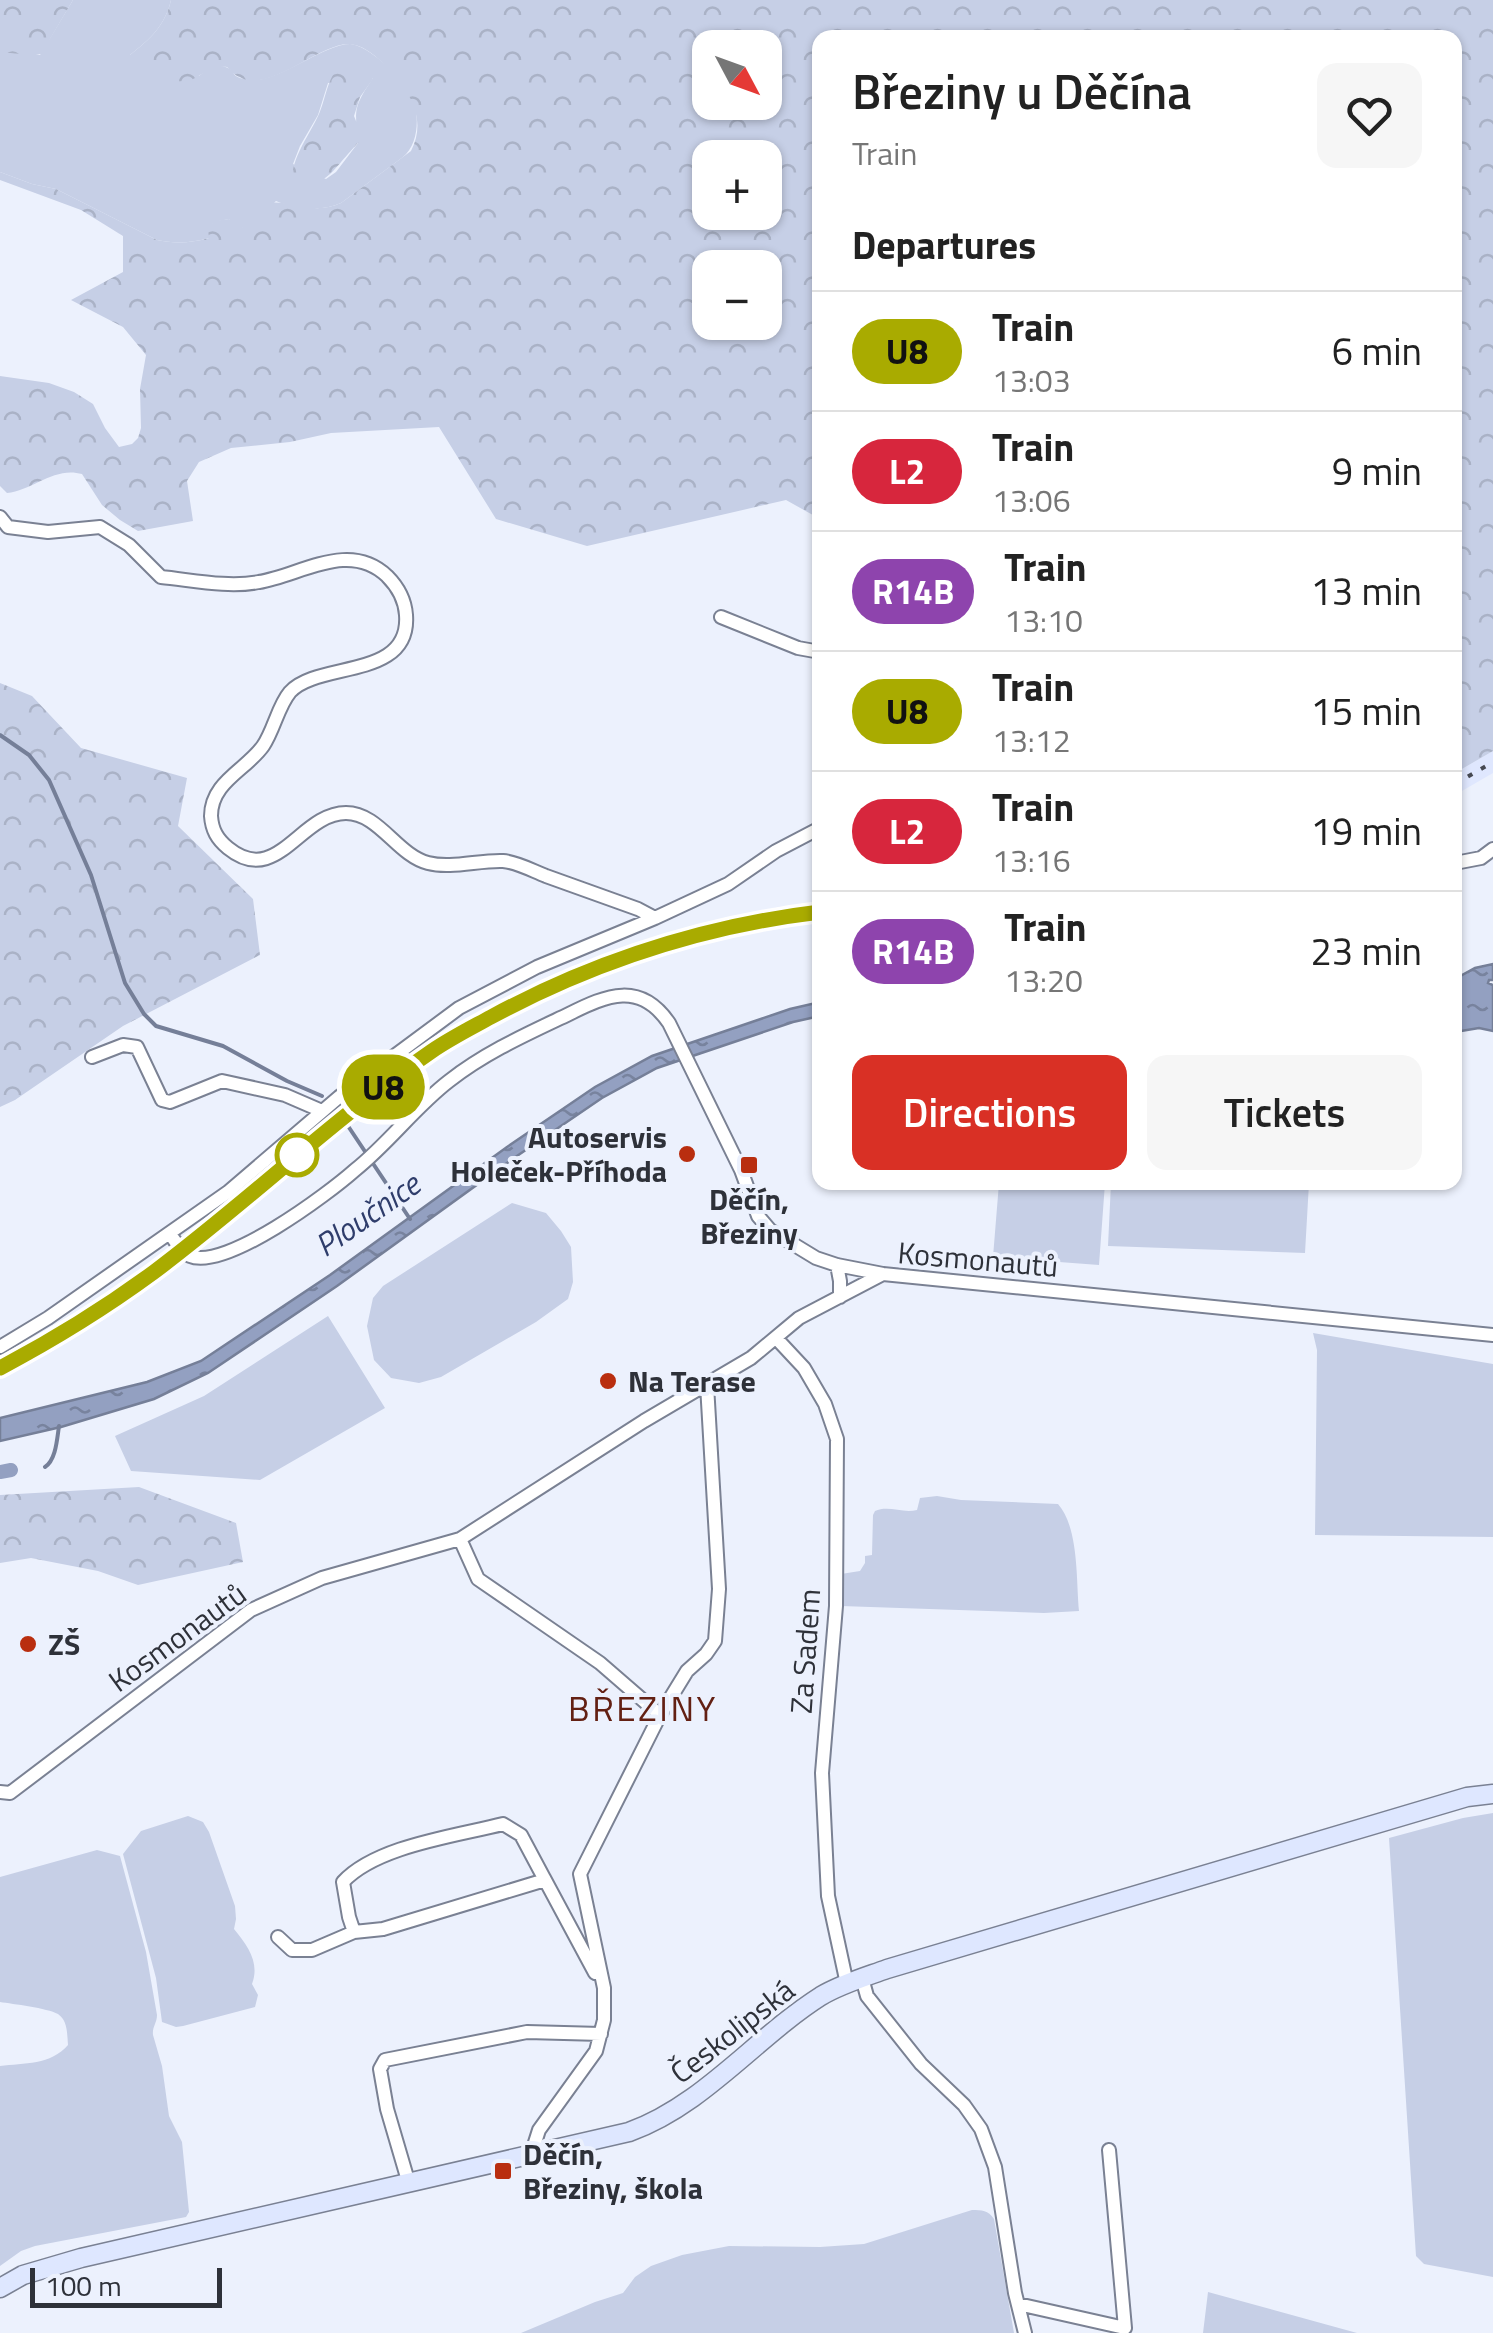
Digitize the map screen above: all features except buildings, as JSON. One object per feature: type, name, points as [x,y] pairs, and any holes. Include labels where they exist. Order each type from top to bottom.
[{"type":"main road","name":"Českolipská","points":[[0,2288],[23,2275],[81,2258],[630,2132],[657,2122],[686,2103],[810,2004],[854,1981],[1467,1797],[1493,1794]]},
{"type":"street","points":[[0,517],[8,526],[48,532],[100,527],[128,545],[161,577],[257,583],[344,558],[364,560],[395,584],[406,607],[407,625],[398,643],[381,661],[311,680],[291,691],[262,747],[213,798],[214,833],[242,859],[258,861],[276,854],[317,823],[336,813],[353,813],[372,822],[410,857],[432,864],[506,861],[655,918]]},
{"type":"street","points":[[721,617],[812,651]]},
{"type":"street","points":[[0,1347],[48,1318],[228,1192],[322,1111],[458,1008],[537,967],[728,884],[812,832]]},
{"type":"street","points":[[1462,862],[1481,858],[1493,849]]},
{"type":"street","points":[[170,1234],[182,1251],[203,1259],[228,1252],[277,1226],[364,1162],[426,1101],[472,1064],[498,1048],[614,995],[642,998],[669,1023],[741,1170],[758,1216],[777,1236],[837,1266],[882,1274]]},
{"type":"street","points":[[92,1056],[123,1045],[137,1047],[162,1100],[170,1102],[222,1082],[285,1094],[322,1111]]},
{"type":"street","points":[[837,1266],[840,1297]]},
{"type":"street","name":"Kosmonautů","points":[[0,1792],[10,1793],[251,1610],[322,1578],[460,1540],[644,1421],[751,1358],[799,1318],[882,1274],[1493,1335]]},
{"type":"street","name":"Za Sadem","points":[[776,1338],[804,1368],[837,1439],[836,1606],[822,1773],[828,1896],[854,1981],[981,2129],[996,2167],[1025,2333]]},
{"type":"street","points":[[531,2154],[539,2130],[596,2051],[604,2020],[604,1988],[580,1874],[660,1715],[686,1672],[715,1642],[719,1590],[707,1384]]},
{"type":"street","points":[[460,1540],[478,1580],[600,1663],[660,1715]]},
{"type":"street","points":[[354,1932],[343,1882],[356,1868],[394,1851],[503,1824],[521,1835],[604,1988]]},
{"type":"street","points":[[278,1937],[292,1950],[312,1950],[354,1932],[383,1929],[544,1878]]},
{"type":"street","points":[[409,2184],[384,2096],[380,2069],[386,2060],[527,2032],[601,2034]]},
{"type":"street","points":[[1018,2304],[1125,2328],[1109,2150]]},
{"type":"shaded area","points":[[1493,751],[1493,773],[1462,791],[1462,769]]},
{"type":"shaded area","points":[[812,903],[812,922],[658,955],[584,982],[451,1050],[370,1108],[158,1281],[79,1334],[0,1379],[0,1357],[69,1318],[147,1266],[358,1093],[442,1033],[577,964],[653,937],[777,907]]},
{"type":"green space","points":[[0,0],[73,0],[46,53],[31,54],[0,52]]},
{"type":"green space","points":[[73,0],[171,0],[156,31],[130,55],[199,76],[220,66],[231,69],[240,78],[258,80],[341,45],[357,46],[383,63],[410,92],[417,117],[413,144],[403,157],[341,203],[308,208],[276,201],[251,224],[238,230],[229,219],[214,222],[209,238],[157,240],[56,189],[0,172],[0,52],[40,55]],"holes":[[[373,78],[357,109],[358,143],[336,172],[326,179],[293,164],[318,115],[328,83]]]},
{"type":"green space","points":[[171,0],[1493,0],[1493,751],[1462,769],[1462,30],[812,30],[812,515],[786,500],[587,546],[496,519],[439,427],[331,433],[231,448],[199,462],[187,481],[193,521],[138,531],[102,505],[82,474],[63,473],[7,493],[0,486],[0,376],[49,383],[74,392],[93,404],[119,447],[132,444],[141,428],[140,389],[146,355],[123,327],[71,300],[123,272],[123,236],[81,210],[0,180],[0,172],[56,189],[157,240],[189,242],[209,238],[208,229],[214,221],[229,219],[238,229],[243,227],[268,203],[321,208],[341,203],[411,151],[416,138],[416,114],[406,91],[382,62],[353,44],[336,46],[264,79],[251,81],[227,67],[181,81],[162,79],[130,63],[130,55],[156,31]]},
{"type":"green space","points":[[343,62],[361,65],[373,79],[360,97],[354,116],[365,134],[324,179],[301,181],[292,176],[296,159],[319,114],[330,80]]},
{"type":"green space","points":[[0,683],[32,696],[81,748],[187,778],[178,826],[253,899],[260,955],[123,1026],[0,1107]]},
{"type":"green space","points":[[998,1190],[1104,1190],[1099,1265],[993,1257]]},
{"type":"green space","points":[[1111,1190],[1309,1190],[1305,1253],[1108,1246]]},
{"type":"green space","points":[[512,1203],[546,1213],[571,1247],[573,1282],[568,1299],[441,1377],[419,1383],[391,1378],[374,1360],[367,1326],[373,1298],[383,1286]]},
{"type":"green space","points":[[328,1316],[385,1408],[260,1480],[131,1471],[115,1436],[204,1396]]},
{"type":"green space","points":[[1313,1333],[1493,1364],[1493,1537],[1315,1535],[1317,1350]]},
{"type":"green space","points":[[139,1487],[236,1523],[243,1562],[138,1585],[98,1571],[31,1558],[0,1563],[0,1495]]},
{"type":"green space","points":[[920,1498],[1058,1504],[1073,1540],[1079,1611],[841,1606],[841,1574],[860,1571],[865,1556],[872,1555],[875,1511],[917,1510]]},
{"type":"green space","points":[[1493,1813],[1493,2277],[1424,2264],[1416,2256],[1389,1838]]},
{"type":"green space","points":[[188,1816],[203,1822],[209,1832],[235,1906],[234,1929],[254,1962],[252,1984],[258,1995],[255,2007],[176,2027],[162,2022],[156,1978],[123,1854],[141,1831]]},
{"type":"green space","points":[[97,1850],[120,1856],[146,1952],[157,2015],[153,2035],[169,2116],[182,2142],[189,2212],[186,2217],[35,2246],[0,2266],[0,2066],[45,2060],[68,2045],[65,2024],[58,2014],[0,2002],[0,1877]]},
{"type":"green space","points":[[972,2210],[984,2211],[994,2219],[1014,2333],[521,2333],[623,2293],[635,2277],[651,2266],[682,2255],[729,2246],[864,2244]]},
{"type":"green space","points":[[1208,2292],[1357,2333],[1203,2333]]},
{"type":"water","points":[[1493,964],[1493,980],[1488,983],[1493,985],[1493,1031],[1462,1031],[1462,975]]},
{"type":"water","points":[[812,1004],[812,1018],[657,1068],[602,1098],[208,1373],[154,1399],[0,1441],[0,1418],[147,1382],[201,1361],[330,1275],[595,1087],[652,1056]]},
{"type":"waterway","points":[[0,735],[29,755],[49,780],[91,875],[125,983],[144,1014],[156,1026],[223,1046],[322,1096]]},
{"type":"waterway","name":"Ploučnice","points":[[346,1123],[410,1219]]},
{"type":"waterway","points":[[45,1467],[54,1454],[59,1426]]},
{"type":"waterway","points":[[0,1472],[11,1470]]},
{"type":"railway","points":[[1462,780],[1493,762]]},
{"type":"railway","points":[[0,1368],[78,1323],[154,1272],[361,1104],[461,1033],[530,997],[610,963],[692,936],[812,913]]},
{"type":"train","name":"U8","points":[[0,1368],[74,1326],[152,1273],[364,1100],[446,1042],[581,973],[656,946],[778,916],[812,913]]},
{"type":"place","name":"Autoservis Holeček-Příhoda","points":[[687,1154]]},
{"type":"place","name":"Děčín, Březiny","points":[[749,1165]]},
{"type":"place","name":"Na Terase","points":[[608,1381]]},
{"type":"place","name":"ZŠ","points":[[28,1644]]},
{"type":"place","name":"Děčín, Březiny, škola","points":[[503,2171]]},
{"type":"district","name":"BŘEZINY","points":[[643,1708]]}]
